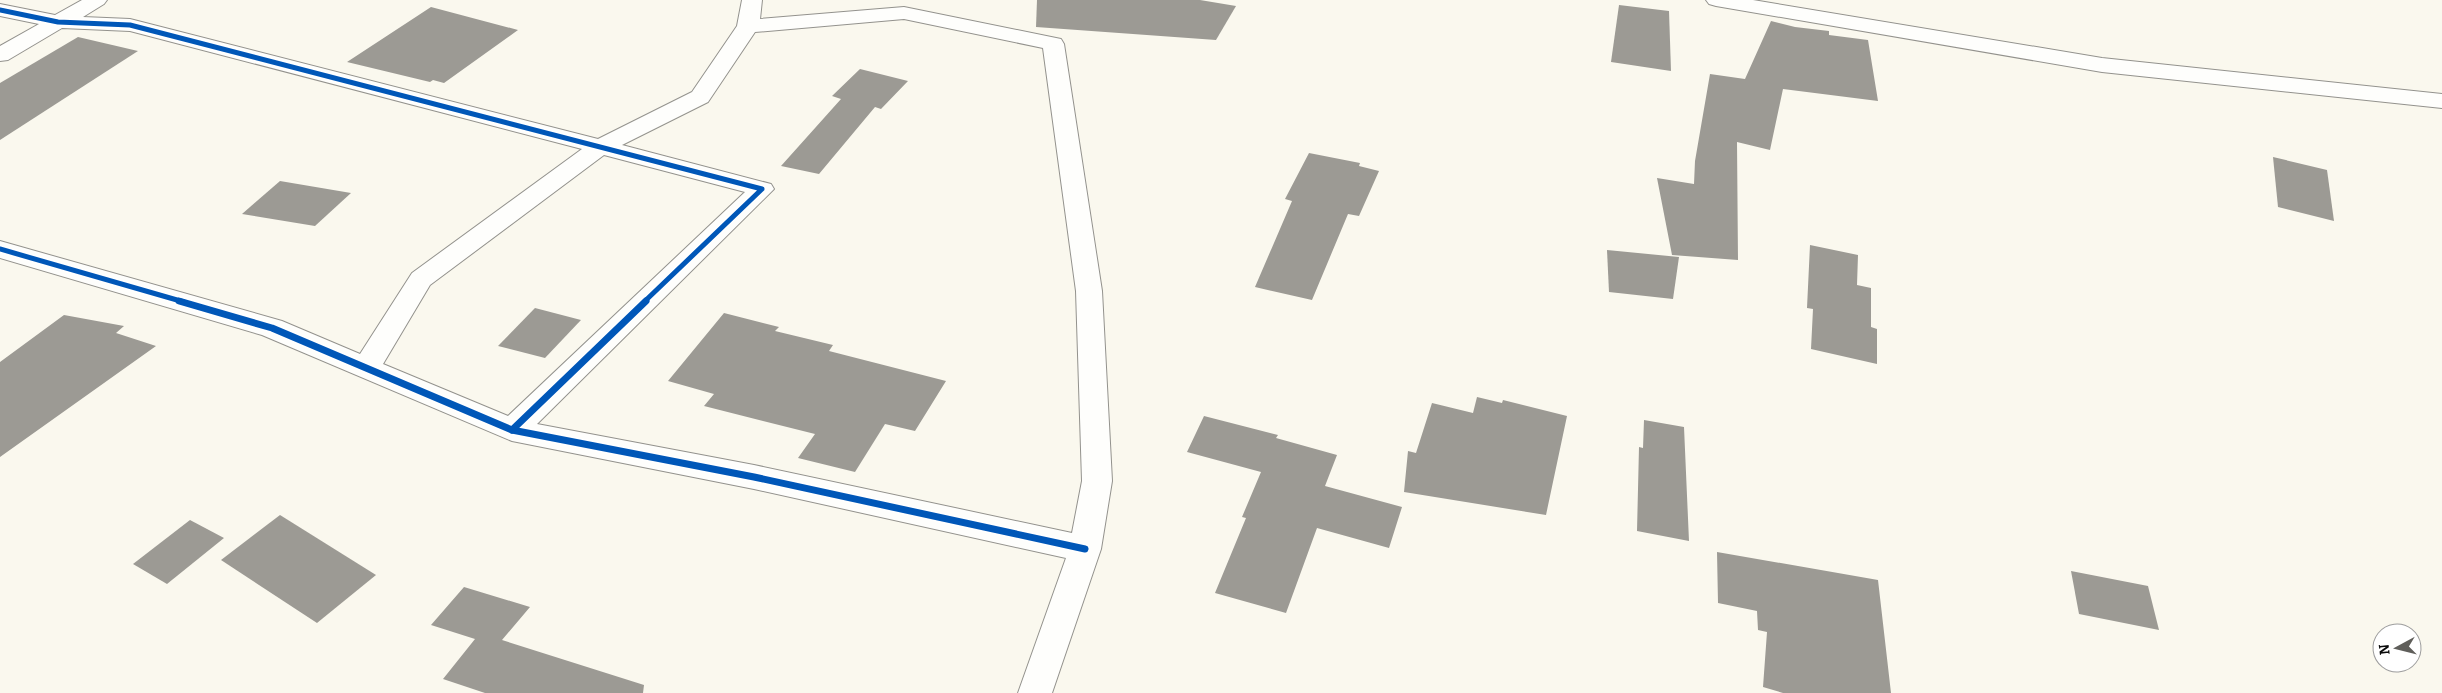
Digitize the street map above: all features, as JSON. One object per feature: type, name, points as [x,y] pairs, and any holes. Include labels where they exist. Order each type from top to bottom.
[{"type":"street","points":[[0,55],[97,0]]},
{"type":"street","points":[[366,368],[421,279],[599,148],[700,97],[748,26],[752,0]]},
{"type":"street","points":[[1716,0],[2102,65],[2442,101]]},
{"type":"street","points":[[0,10],[58,22],[130,25],[762,189],[512,430]]},
{"type":"street","points":[[748,26],[904,13],[1053,44],[1089,291],[1097,481],[1085,549],[1035,693]]},
{"type":"street","points":[[0,249],[272,328],[512,430],[754,477],[1085,549]]},
{"type":"building","points":[[1037,0],[1200,0],[1236,6],[1216,40],[1036,27]]},
{"type":"building","points":[[1619,5],[1669,11],[1671,71],[1611,62]]},
{"type":"building","points":[[431,7],[518,30],[444,83],[433,80],[430,82],[347,62]]},
{"type":"building","points":[[1771,21],[1795,27],[1829,31],[1829,35],[1868,40],[1878,101],[1783,89],[1770,150],[1737,142],[1738,260],[1672,255],[1657,178],[1694,184],[1695,161],[1710,74],[1745,79]]},
{"type":"building","points":[[78,37],[138,51],[0,140],[0,83]]},
{"type":"building","points":[[860,69],[908,81],[881,109],[875,107],[819,174],[781,166],[841,99],[832,96]]},
{"type":"building","points":[[1309,153],[1360,163],[1359,166],[1379,171],[1359,216],[1348,214],[1312,300],[1255,287],[1292,201],[1285,199]]},
{"type":"building","points":[[2273,157],[2327,170],[2334,221],[2278,207]]},
{"type":"building","points":[[280,181],[351,193],[315,226],[242,214]]},
{"type":"building","points":[[1810,245],[1858,255],[1857,285],[1871,288],[1871,327],[1877,329],[1877,364],[1811,349],[1813,309],[1807,308]]},
{"type":"building","points":[[1607,250],[1679,257],[1673,299],[1609,292]]},
{"type":"building","points":[[535,308],[581,320],[545,358],[498,346]]},
{"type":"building","points":[[724,313],[779,327],[775,331],[833,345],[829,351],[946,381],[915,431],[885,424],[855,472],[798,458],[815,434],[704,406],[714,394],[668,381]]},
{"type":"building","points":[[64,315],[124,326],[116,333],[156,346],[0,457],[0,362]]},
{"type":"building","points":[[1477,397],[1502,403],[1503,400],[1567,416],[1546,515],[1404,492],[1408,451],[1416,453],[1432,403],[1473,413]]},
{"type":"building","points":[[1204,416],[1278,435],[1276,438],[1337,455],[1325,486],[1402,507],[1389,548],[1317,528],[1286,613],[1215,593],[1246,518],[1242,517],[1261,472],[1187,452]]},
{"type":"building","points":[[1644,420],[1684,427],[1689,541],[1637,531],[1639,447],[1643,448]]},
{"type":"building","points":[[280,515],[376,575],[317,623],[221,560]]},
{"type":"building","points":[[190,520],[224,538],[167,584],[133,564]]},
{"type":"building","points":[[1717,552],[1878,580],[1891,693],[1783,693],[1763,687],[1767,632],[1758,630],[1757,611],[1718,603]]},
{"type":"building","points":[[2071,571],[2148,586],[2159,630],[2079,614]]},
{"type":"building","points":[[464,587],[530,607],[502,640],[644,685],[643,693],[485,693],[443,679],[475,639],[431,625]]},
{"type":"cycle path","points":[[0,10],[58,22],[130,25],[762,189],[512,430]]},
{"type":"cycle path","points":[[0,249],[272,328],[512,430],[754,477],[1085,549]]}]
